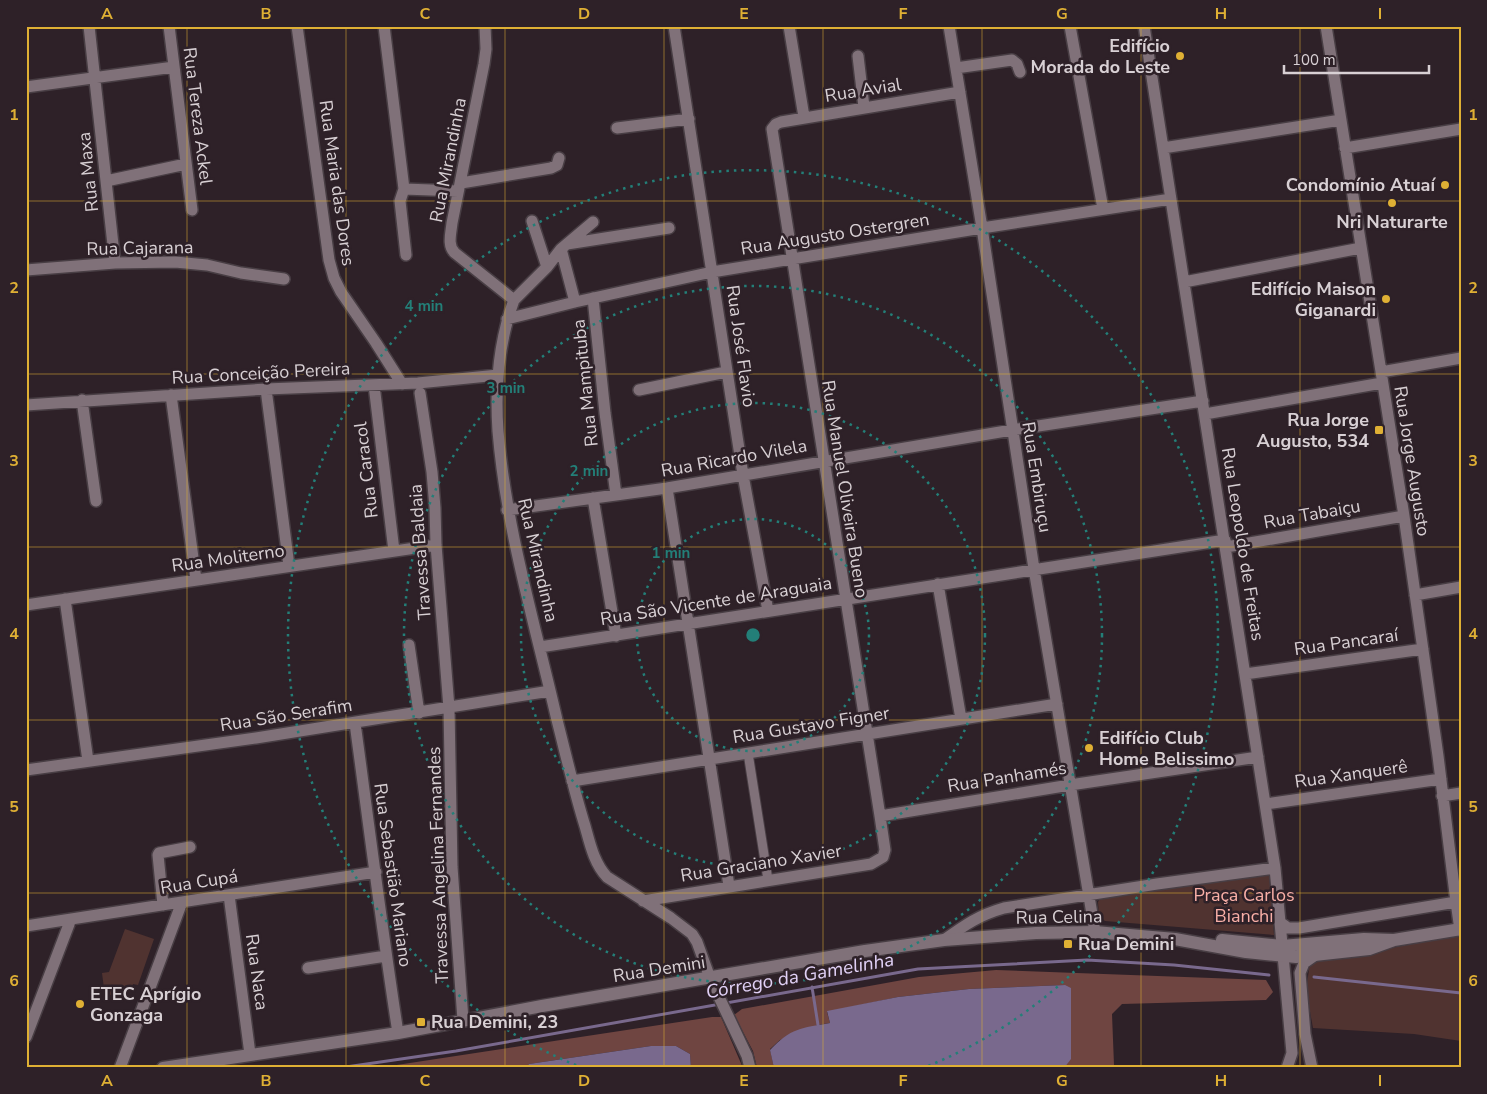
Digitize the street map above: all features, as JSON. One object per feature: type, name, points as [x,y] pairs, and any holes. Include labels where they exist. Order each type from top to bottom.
[{"type":"street","name":"Rua Maxa","points":[[90,26],[115,263]]},
{"type":"street","name":"Rua Tereza Ackel","points":[[168,26],[192,210]]},
{"type":"street","name":"Rua Maria das Dores","points":[[297,26],[329,260],[334,278],[341,292],[402,384]]},
{"type":"street","points":[[384,26],[404,190],[400,201],[406,255]]},
{"type":"street","name":"Rua Mirandinha","points":[[485,26],[486,48],[484,64],[452,223],[450,244],[451,250],[514,300],[507,320],[498,375],[498,431],[507,510],[572,780],[594,854],[601,870],[607,877],[671,918],[692,934],[719,998],[747,1056],[750,1068]]},
{"type":"street","name":"Rua José Flavio","points":[[674,26],[742,475],[768,611]]},
{"type":"street","points":[[789,26],[804,117]]},
{"type":"street","name":"Rua Embiruçu","points":[[949,26],[1034,569],[1096,932]]},
{"type":"street","points":[[1070,26],[1103,209]]},
{"type":"street","name":"Rua Leopoldo de Freitas","points":[[1144,26],[1275,868],[1292,1053],[1287,1068]]},
{"type":"street","name":"Rua Jorge Augusto","points":[[1326,26],[1404,516],[1441,779],[1456,902]]},
{"type":"street","points":[[858,56],[864,107]]},
{"type":"street","points":[[956,68],[1012,60],[1017,64],[1020,72]]},
{"type":"street","points":[[26,87],[174,66]]},
{"type":"street","name":"Rua Avial","points":[[772,126],[804,117],[960,92]]},
{"type":"street","points":[[617,128],[689,119]]},
{"type":"street","points":[[1163,148],[1341,120]]},
{"type":"street","name":"Rua Manuel Oliveira Bueno","points":[[772,126],[791,258],[880,816],[884,850],[883,858]]},
{"type":"street","points":[[1345,148],[1461,129]]},
{"type":"street","points":[[404,190],[460,187],[551,168],[557,165],[559,158]]},
{"type":"street","points":[[106,181],[186,164]]},
{"type":"street","name":"Rua Augusto Ostergren","points":[[507,320],[575,302],[712,272],[1171,199]]},
{"type":"street","points":[[532,221],[547,267]]},
{"type":"street","points":[[514,300],[547,267],[563,247],[593,222]]},
{"type":"street","points":[[563,247],[669,228]]},
{"type":"street","points":[[563,247],[575,302]]},
{"type":"street","points":[[1184,282],[1361,248]]},
{"type":"street","name":"Rua Cajarana","points":[[26,270],[115,263],[190,263],[284,279]]},
{"type":"street","name":"Rua Mampituba","points":[[594,298],[605,413],[616,495]]},
{"type":"street","points":[[1205,414],[1382,378],[1461,358]]},
{"type":"street","points":[[639,390],[726,372]]},
{"type":"street","name":"Rua Conceição Pereira","points":[[26,405],[266,389],[402,384],[498,375]]},
{"type":"street","name":"Rua Caracol","points":[[374,385],[394,551]]},
{"type":"street","points":[[266,389],[289,566]]},
{"type":"street","name":"Travessa Baldaia","points":[[420,393],[432,472],[449,708]]},
{"type":"street","points":[[171,395],[196,580]]},
{"type":"street","points":[[82,400],[96,501]]},
{"type":"street","name":"Rua Ricardo Vilela","points":[[507,510],[667,488],[1203,400]]},
{"type":"street","points":[[667,488],[729,886]]},
{"type":"street","points":[[593,498],[616,636]]},
{"type":"street","name":"Rua Tabaiçu","points":[[1225,544],[1404,516]]},
{"type":"street","name":"Rua São Vicente de Araguaia","points":[[540,647],[1034,569],[1225,544]]},
{"type":"street","name":"Rua Moliterno","points":[[26,605],[436,545]]},
{"type":"street","points":[[938,584],[961,719]]},
{"type":"street","points":[[1415,595],[1461,587]]},
{"type":"street","points":[[65,599],[88,761]]},
{"type":"street","points":[[409,645],[419,713]]},
{"type":"street","name":"Rua Pancaraí","points":[[1245,674],[1423,649]]},
{"type":"street","name":"Rua São Serafim","points":[[26,770],[256,738],[550,691]]},
{"type":"street","name":"Rua Gustavo Figner","points":[[572,780],[1057,704]]},
{"type":"street","name":"Travessa Angelina Fernandes","points":[[449,708],[452,867],[463,1020]]},
{"type":"street","name":"Rua Sebastião Mariano","points":[[355,723],[398,1033]]},
{"type":"street","points":[[748,753],[768,880]]},
{"type":"street","name":"Rua Panhamés","points":[[880,816],[1070,784],[1258,757]]},
{"type":"street","name":"Rua Xanquerê","points":[[1266,804],[1441,779]]},
{"type":"street","points":[[1442,796],[1461,793]]},
{"type":"street","points":[[163,905],[157,862],[158,855],[159,853],[190,847]]},
{"type":"street","name":"Rua Graciano Xavier","points":[[643,900],[871,864],[883,858]]},
{"type":"street","name":"Rua Demini","points":[[163,1068],[398,1033],[463,1020],[865,951],[944,940],[973,919],[1004,908],[1275,868]]},
{"type":"street","name":"Rua Cupá","points":[[26,926],[376,872]]},
{"type":"street","name":"Rua Naca","points":[[229,895],[250,1054]]},
{"type":"street","points":[[120,1068],[182,902]]},
{"type":"street","points":[[1281,923],[1288,928],[1299,928],[1456,902]]},
{"type":"street","name":"Rua Celina","points":[[944,940],[1036,933],[1096,932],[1175,939],[1246,952],[1283,951],[1364,939],[1394,940],[1460,930],[1456,902]]},
{"type":"street","points":[[26,1038],[71,919]]},
{"type":"street","name":"Rua Celina","points":[[1283,951],[1314,956],[1369,949],[1394,940]]},
{"type":"street","points":[[308,968],[386,956]]},
{"type":"street","points":[[1312,1068],[1305,1040],[1300,973],[1304,963],[1314,956]]},
{"type":"green space","name":"Praça Carlos Bianchi","points":[[1269,874],[1274,935],[1105,921],[1099,916],[1098,902],[1101,897]]},
{"type":"green space","points":[[125,929],[154,939],[138,985],[133,984],[131,991],[105,996],[102,973],[109,972]]},
{"type":"green space","points":[[1461,935],[1461,1041],[1414,1034],[1313,1028],[1306,990],[1310,963]]},
{"type":"shaded area","points":[[996,970],[1266,980],[1273,992],[1266,1000],[1122,1004],[1112,1014],[1114,1065],[1112,1068],[1062,1068],[1064,1067],[1065,985],[969,989],[898,997],[827,1012],[830,1023],[818,1025],[780,1040],[770,1049],[774,1068],[757,1068],[753,1051],[734,1015],[742,1009],[919,977]]},
{"type":"shaded area","points":[[1065,985],[1071,988],[1071,1059],[1064,1068],[774,1068],[770,1050],[784,1037],[797,1030],[830,1023],[827,1011],[898,997],[969,989]]},
{"type":"shaded area","points":[[721,1017],[743,1068],[691,1068],[690,1054],[676,1046],[651,1046],[529,1064],[525,1068],[377,1068]]},
{"type":"shaded area","points":[[651,1046],[676,1046],[690,1054],[691,1068],[525,1068],[529,1064]]},
{"type":"waterway","name":"Córrego da Gamelinha","points":[[339,1068],[456,1051],[918,969],[1087,960],[1174,965],[1269,975]]},
{"type":"waterway","name":"Córrego da Gamelinha","points":[[1314,977],[1461,993]]},
{"type":"waterway","points":[[812,987],[818,1025]]},
{"type":"place","name":"Edifício Morada do Leste","points":[[1180,56]]},
{"type":"place","name":"Condomínio Atuaí","points":[[1445,185]]},
{"type":"place","name":"Nri Naturarte","points":[[1392,203]]},
{"type":"place","name":"Edifício Maison Giganardi","points":[[1386,299]]},
{"type":"place","name":"Rua Jorge Augusto, 534","points":[[1379,430]]},
{"type":"place","name":"Edifício Club Home Belissimo","points":[[1089,748]]},
{"type":"place","name":"Rua Demini","points":[[1068,944]]},
{"type":"place","name":"ETEC Aprígio Gonzaga","points":[[80,1004]]},
{"type":"place","name":"Rua Demini, 23","points":[[421,1022]]}]
